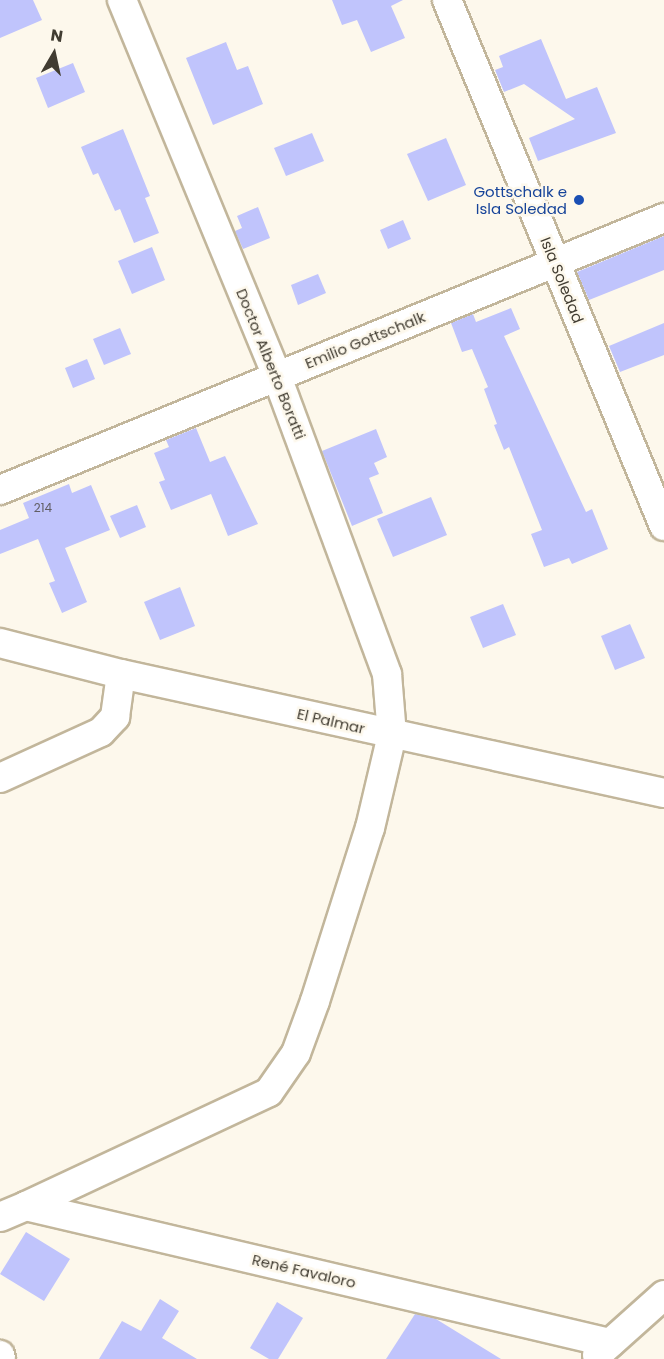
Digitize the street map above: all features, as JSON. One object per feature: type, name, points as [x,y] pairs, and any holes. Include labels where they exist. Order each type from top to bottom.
[{"type":"street","name":"Doctor Alberto Boratti","points":[[26,1206],[269,1092],[296,1053],[315,1001],[370,828],[392,735],[387,674],[277,376],[122,0]]},
{"type":"street","name":"Isla Soledad","points":[[447,0],[664,526]]},
{"type":"street","name":"Emilio Gottschalk","points":[[0,490],[664,218]]},
{"type":"street","name":"El Palmar","points":[[0,643],[121,674],[664,794]]},
{"type":"street","points":[[0,778],[101,732],[115,717],[121,674]]},
{"type":"street","points":[[0,1217],[26,1206]]},
{"type":"street","name":"René Favaloro","points":[[26,1206],[602,1351]]},
{"type":"street","points":[[602,1351],[664,1295]]},
{"type":"building","points":[[0,0],[33,0],[42,20],[0,38]]},
{"type":"building","points":[[332,0],[403,0],[391,6],[405,38],[371,52],[357,20],[342,25]]},
{"type":"building","points":[[541,39],[566,99],[597,87],[616,133],[538,161],[529,138],[575,119],[524,84],[504,92],[495,70],[503,67],[499,56]]},
{"type":"building","points":[[226,42],[237,70],[248,66],[263,104],[213,125],[186,58]]},
{"type":"building","points":[[73,63],[85,92],[48,108],[36,78]]},
{"type":"building","points":[[123,129],[150,196],[145,198],[159,233],[134,243],[120,209],[115,211],[98,173],[93,175],[81,147]]},
{"type":"building","points":[[312,133],[324,161],[286,176],[274,148]]},
{"type":"building","points":[[446,138],[466,185],[428,201],[407,154]]},
{"type":"building","points":[[258,207],[270,238],[243,249],[235,231],[242,228],[237,216]]},
{"type":"building","points":[[403,220],[411,239],[388,249],[380,230]]},
{"type":"building","points":[[664,236],[664,270],[589,300],[577,272]]},
{"type":"building","points":[[152,247],[165,280],[132,294],[118,261]]},
{"type":"building","points":[[318,274],[326,293],[298,305],[291,285]]},
{"type":"building","points":[[511,308],[520,329],[504,336],[586,512],[592,509],[608,549],[572,564],[569,558],[544,567],[531,534],[542,530],[509,447],[504,450],[494,425],[497,424],[484,389],[488,387],[472,349],[462,352],[451,323],[473,314],[476,322]]},
{"type":"building","points":[[664,323],[664,355],[620,372],[609,346]]},
{"type":"building","points":[[120,328],[131,354],[104,365],[93,339]]},
{"type":"building","points":[[87,359],[95,379],[73,388],[65,368]]},
{"type":"building","points":[[196,428],[210,462],[225,456],[258,524],[228,536],[211,494],[171,510],[159,482],[165,480],[154,453],[169,447],[166,440]]},
{"type":"building","points":[[376,429],[387,457],[374,463],[379,474],[369,478],[383,513],[352,526],[322,451]]},
{"type":"building","points":[[69,484],[72,493],[91,485],[110,530],[65,548],[87,602],[62,613],[49,583],[55,581],[38,539],[0,554],[0,530],[29,518],[23,503]]},
{"type":"building","points":[[431,497],[447,535],[393,557],[377,519]]},
{"type":"building","points":[[137,505],[146,527],[120,538],[110,516]]},
{"type":"building","points":[[180,587],[195,626],[160,640],[144,602]]},
{"type":"building","points":[[503,604],[516,635],[483,648],[470,617]]},
{"type":"building","points":[[630,624],[645,658],[615,670],[601,636]]},
{"type":"building","points":[[26,1232],[70,1259],[44,1301],[0,1274]]},
{"type":"building","points":[[160,1299],[179,1311],[162,1338],[197,1359],[99,1359],[122,1321],[141,1331]]},
{"type":"building","points":[[277,1302],[303,1318],[278,1359],[269,1359],[250,1348]]},
{"type":"building","points":[[415,1314],[436,1319],[501,1359],[386,1359]]},
{"type":"place","name":"Gottschalk e Isla Soledad","points":[[579,200]]}]
